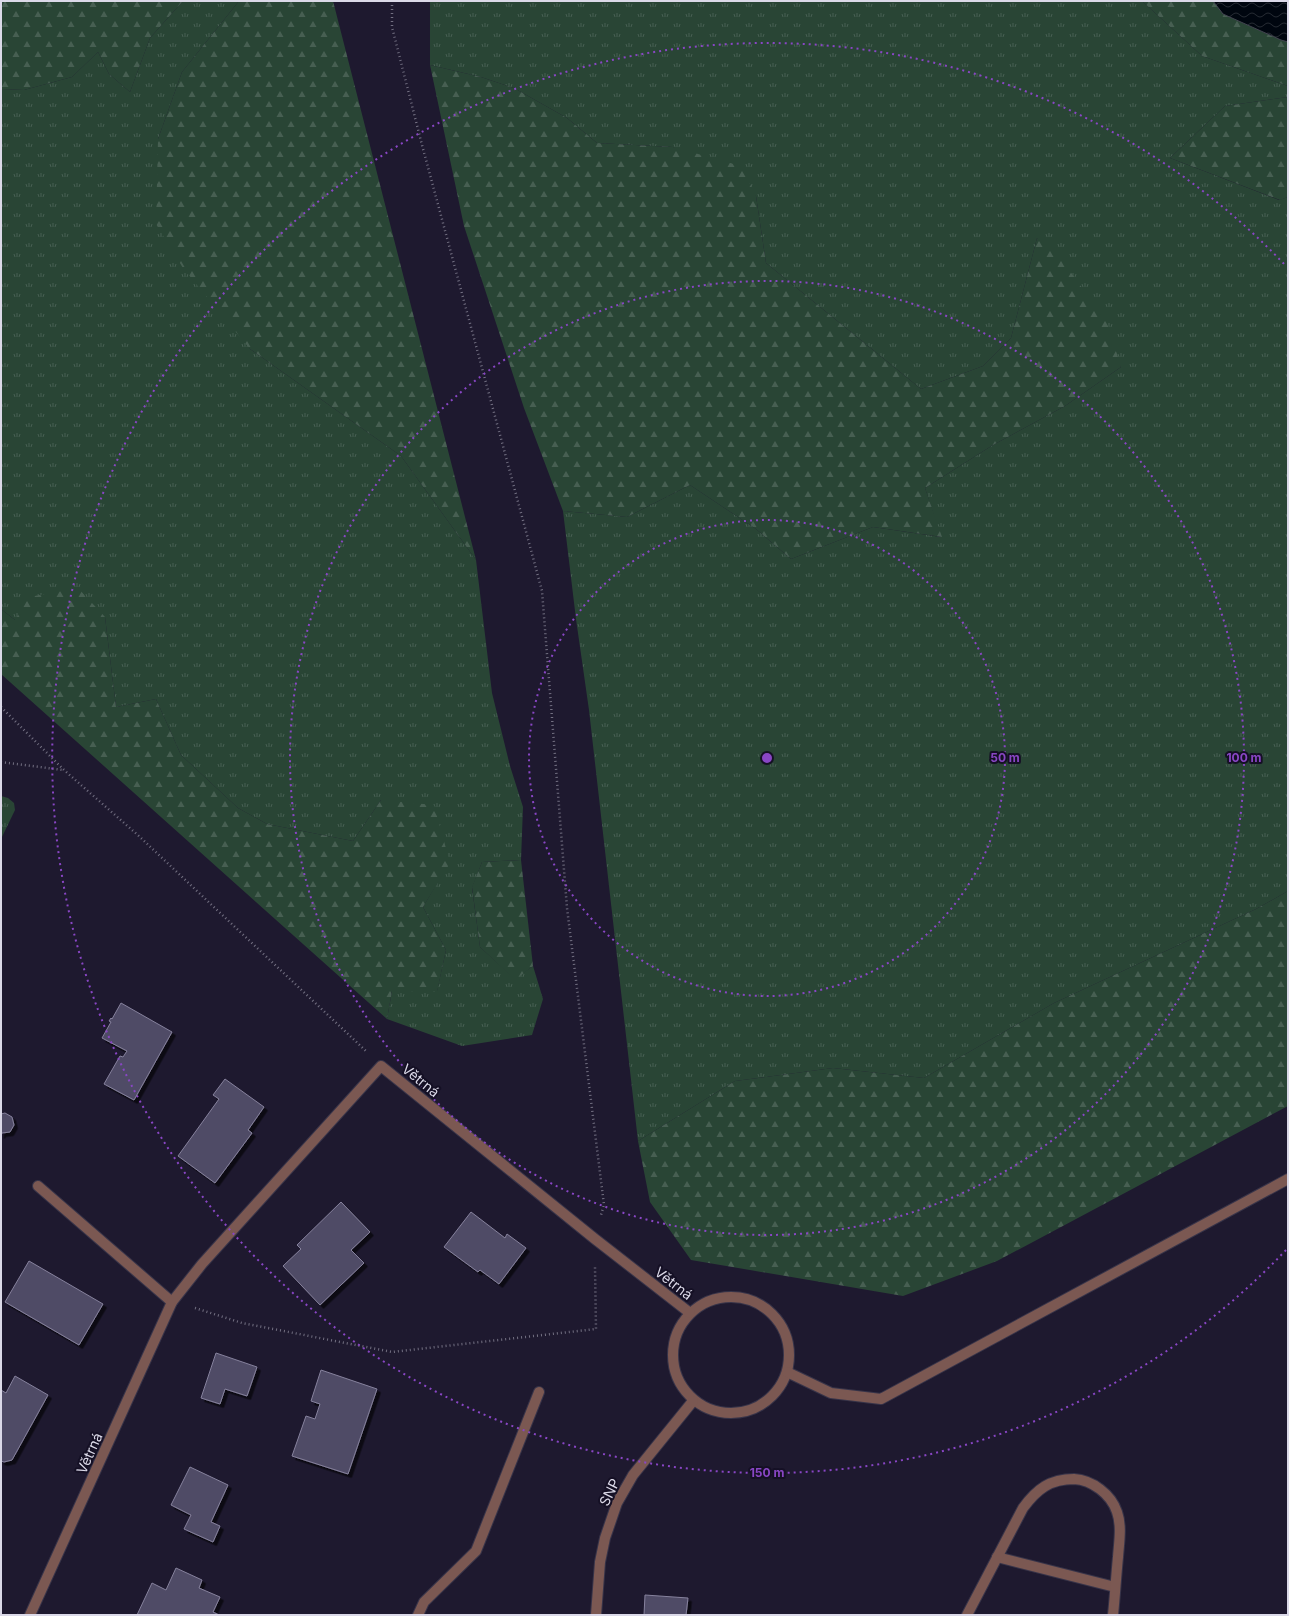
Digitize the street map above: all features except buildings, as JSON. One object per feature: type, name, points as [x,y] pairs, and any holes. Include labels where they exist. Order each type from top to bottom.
[{"type":"street","name":"Větrná","points":[[30,1615],[172,1302],[202,1264],[381,1066],[595,1239],[690,1313]]},
{"type":"street","points":[[787,1372],[831,1393],[881,1399],[1288,1180]]},
{"type":"street","points":[[38,1186],[172,1302]]},
{"type":"street","points":[[733,1297],[757,1303],[780,1323],[788,1342],[787,1372],[778,1391],[760,1406],[739,1413],[718,1413],[693,1401],[681,1387],[672,1360],[678,1330],[690,1313],[713,1300],[733,1297]]},
{"type":"street","points":[[418,1615],[424,1602],[476,1551],[539,1392]]},
{"type":"street","name":"SNP","points":[[596,1615],[600,1562],[605,1538],[617,1504],[633,1474],[693,1401]]},
{"type":"street","points":[[967,1615],[1023,1508],[1034,1494],[1047,1485],[1063,1479],[1080,1480],[1096,1486],[1109,1497],[1117,1512],[1120,1528],[1113,1615]]},
{"type":"street","points":[[997,1557],[1115,1587]]},
{"type":"path","points":[[172,1302],[242,1323],[392,1352],[596,1329],[595,1239],[604,1204],[566,908],[542,591],[422,145],[392,27],[392,1]]},
{"type":"path","points":[[1,707],[64,770],[140,837],[381,1066]]},
{"type":"path","points":[[1,762],[64,770]]},
{"type":"green space","points":[[1,1],[183,1],[150,38],[130,92],[109,74],[98,52],[72,77],[24,90],[1,89]]},
{"type":"green space","points":[[183,1],[239,1],[182,72],[158,139],[250,349],[401,456],[476,560],[492,693],[510,766],[523,807],[521,860],[482,862],[472,888],[480,947],[515,979],[533,966],[543,999],[532,1035],[462,1046],[387,1019],[392,991],[437,991],[446,950],[423,907],[449,863],[381,800],[353,841],[267,824],[238,808],[181,755],[156,699],[116,707],[105,617],[15,620],[1,609],[1,89],[24,90],[72,77],[98,52],[109,74],[130,92],[150,38]]},
{"type":"green space","points":[[239,1],[333,1],[476,560],[401,456],[250,349],[183,268],[156,224],[158,139],[182,72]]},
{"type":"green space","points":[[430,1],[1142,1],[1202,56],[1288,86],[1288,97],[1225,106],[1170,158],[1279,200],[1288,197],[1288,891],[1256,909],[1054,1003],[924,1078],[833,1068],[735,1081],[638,1141],[589,710],[563,511],[627,517],[690,485],[756,529],[791,559],[873,527],[941,537],[925,488],[993,445],[1065,406],[1121,367],[1037,238],[1011,338],[983,366],[921,389],[766,263],[756,196],[673,147],[597,143],[567,118],[514,88],[481,77],[430,65]]},
{"type":"green space","points":[[1142,1],[1213,1],[1223,14],[1288,42],[1288,86],[1202,56]]},
{"type":"green space","points":[[430,65],[481,77],[514,88],[567,118],[597,143],[673,147],[741,166],[756,196],[766,263],[921,389],[983,366],[1011,338],[1037,238],[1061,259],[1107,322],[1121,367],[1065,406],[993,445],[925,488],[942,537],[873,527],[791,559],[756,529],[690,485],[627,517],[563,511],[524,408],[464,226]]},
{"type":"green space","points":[[1288,97],[1288,197],[1280,200],[1170,158],[1225,106]]},
{"type":"green space","points":[[78,588],[105,617],[116,707],[156,699],[181,755],[238,808],[267,824],[353,841],[381,800],[434,805],[450,863],[423,907],[446,950],[437,992],[392,991],[387,1019],[1,674],[1,609],[15,620],[29,597]]},
{"type":"green space","points":[[1,796],[8,798],[14,803],[15,810],[1,839]]},
{"type":"green space","points":[[521,860],[533,966],[515,980],[480,947],[472,887],[482,862]]},
{"type":"green space","points":[[1288,891],[1288,1106],[997,1261],[903,1296],[691,1260],[650,1202],[638,1141],[735,1081],[833,1068],[924,1078],[1054,1003],[1256,909]]},
{"type":"water","points":[[1213,1],[1288,1],[1288,42],[1223,14]]}]
